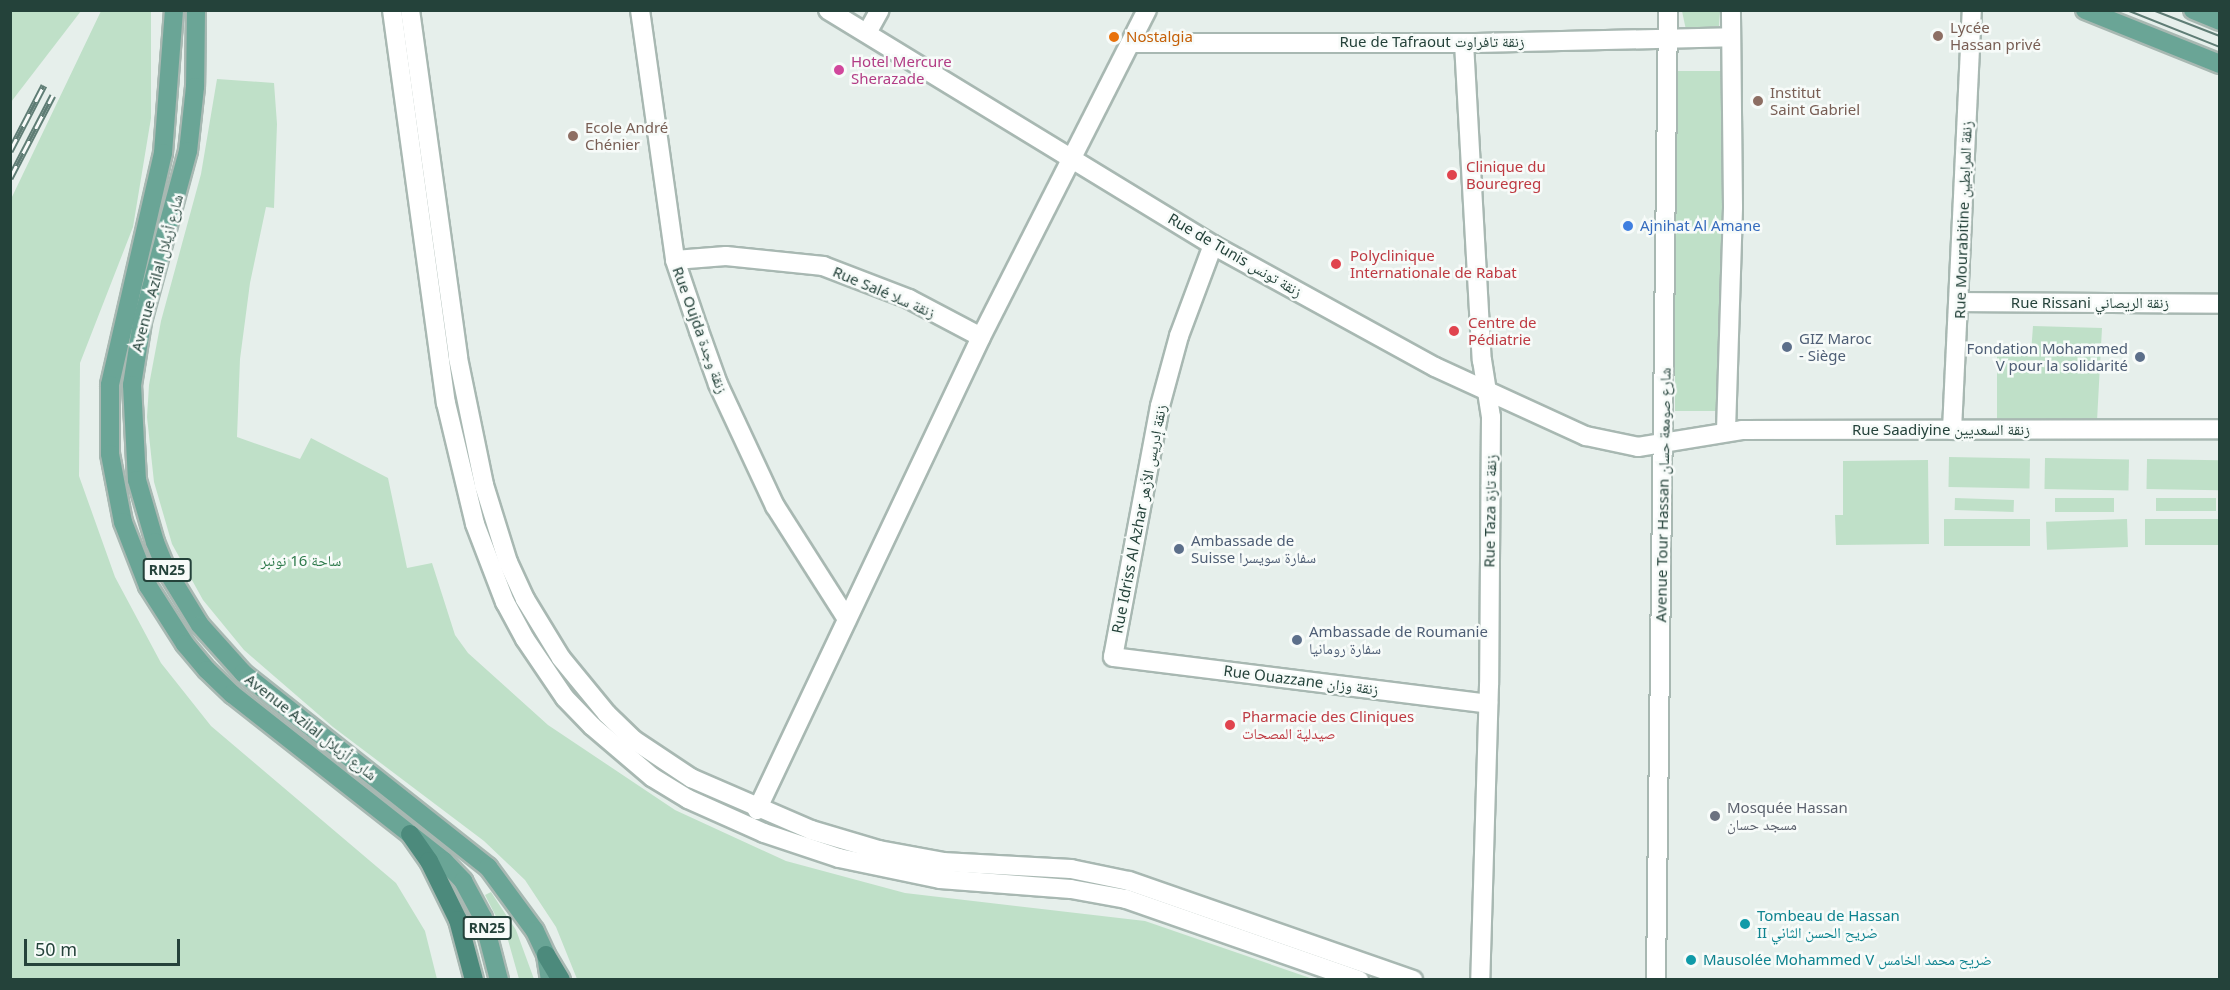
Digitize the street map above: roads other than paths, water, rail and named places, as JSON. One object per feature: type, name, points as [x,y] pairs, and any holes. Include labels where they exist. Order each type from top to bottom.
[{"type":"highway","points":[[410,834],[449,900],[469,952],[474,980]]},
{"type":"highway","name":"RN25","points":[[546,955],[561,980]]},
{"type":"main road","name":"Avenue Azilal شارع أزيلال","points":[[174,10],[163,153],[110,385],[110,454],[123,522],[148,586],[165,616],[207,670],[231,694],[444,861],[474,900],[492,942],[499,980]]},
{"type":"main road","name":"Avenue Azilal شارع أزيلال","points":[[196,10],[195,87],[188,151],[142,322],[132,385],[137,480],[155,542],[183,599],[220,650],[267,694],[488,867],[522,908],[546,955],[550,980]]},
{"type":"main road","points":[[2085,10],[2220,64]]},
{"type":"main road","points":[[2193,10],[2220,21]]},
{"type":"street","points":[[392,10],[446,403],[475,524],[505,602],[525,639],[565,698],[592,726],[652,777],[688,799],[764,833],[839,858],[906,873],[974,883],[1071,889],[1126,899],[1359,980]]},
{"type":"street","points":[[410,10],[465,399],[484,485],[508,562],[542,629],[607,714],[662,760],[757,810],[848,842],[910,857],[974,866],[1071,869],[1129,881],[1413,980]]},
{"type":"street","name":"Rue Oujda زنقة وجدة","points":[[640,10],[675,260],[718,384],[775,506],[847,619]]},
{"type":"street","name":"Rue de Tunis زنقة تونس","points":[[828,10],[1214,245],[1488,394],[1614,444],[1638,447],[1664,442]]},
{"type":"street","points":[[867,33],[879,10]]},
{"type":"street","points":[[757,810],[981,337],[1070,159],[1134,43],[1147,10]]},
{"type":"street","name":"Avenue Tour Hassan شارع صومعة حسان","points":[[1656,980],[1668,10]]},
{"type":"street","points":[[1726,431],[1733,207],[1731,10]]},
{"type":"street","name":"Rue Mourabitine زنقة المرابطين","points":[[1952,430],[1961,302],[1972,10]]},
{"type":"street","name":"Rue de Tafraout زنقة تافراوت","points":[[1134,43],[1464,43],[1731,37]]},
{"type":"street","name":"Rue Taza زنقة تازة","points":[[1464,43],[1482,360],[1488,394],[1488,704],[1480,980]]},
{"type":"street","name":"Rue Idriss Al Azhar زنقة إدريس الأزهر","points":[[1113,657],[1157,416],[1179,336],[1214,245]]},
{"type":"street","name":"Rue Salé زنقة سلا","points":[[675,260],[726,255],[823,266],[909,299],[981,337]]},
{"type":"street","name":"Rue Rissani زنقة الريصاني","points":[[1961,302],[2220,304]]},
{"type":"street","name":"Rue Saadiyine زنقة السعديين","points":[[1664,442],[1726,431],[2220,429]]},
{"type":"street","name":"Rue Ouazzane زنقة وزان","points":[[1113,657],[1488,704]]},
{"type":"tram line","points":[[2127,10],[2220,47]]},
{"type":"tram line","points":[[2153,10],[2220,36]]},
{"type":"railway","points":[[10,151],[44,85]]},
{"type":"railway","points":[[10,178],[53,95]]},
{"type":"place","name":"Lycée Hassan privé","points":[[1938,36]]},
{"type":"place","name":"Nostalgia","points":[[1114,37]]},
{"type":"place","name":"Hotel Mercure Sherazade","points":[[839,70]]},
{"type":"place","name":"Institut Saint Gabriel","points":[[1758,101]]},
{"type":"place","name":"Ecole André Chénier","points":[[573,136]]},
{"type":"place","name":"Clinique du Bouregreg","points":[[1452,175]]},
{"type":"place","name":"Ajnihat Al Amane","points":[[1628,226]]},
{"type":"place","name":"Polyclinique Internationale de Rabat","points":[[1336,264]]},
{"type":"place","name":"Centre de Pédiatrie","points":[[1454,331]]},
{"type":"place","name":"GIZ Maroc - Siège","points":[[1787,347]]},
{"type":"place","name":"Fondation Mohammed V pour la solidarité","points":[[2140,357]]},
{"type":"place","name":"Ambassade de Suisse سفارة سويسرا","points":[[1179,549]]},
{"type":"place","name":"Ambassade de Roumanie سفارة رومانيا","points":[[1297,640]]},
{"type":"place","name":"Pharmacie des Cliniques صيدلية المصحات","points":[[1230,725]]},
{"type":"place","name":"Mosquée Hassan مسجد حسان","points":[[1715,816]]},
{"type":"place","name":"Tombeau de Hassan II ضريح الحسن الثاني","points":[[1745,924]]},
{"type":"place","name":"Mausolée Mohammed V ضريح محمد الخامس","points":[[1691,960]]},
{"type":"park label","name":"ساحة 16 نونبر","points":[[301,561]]}]
